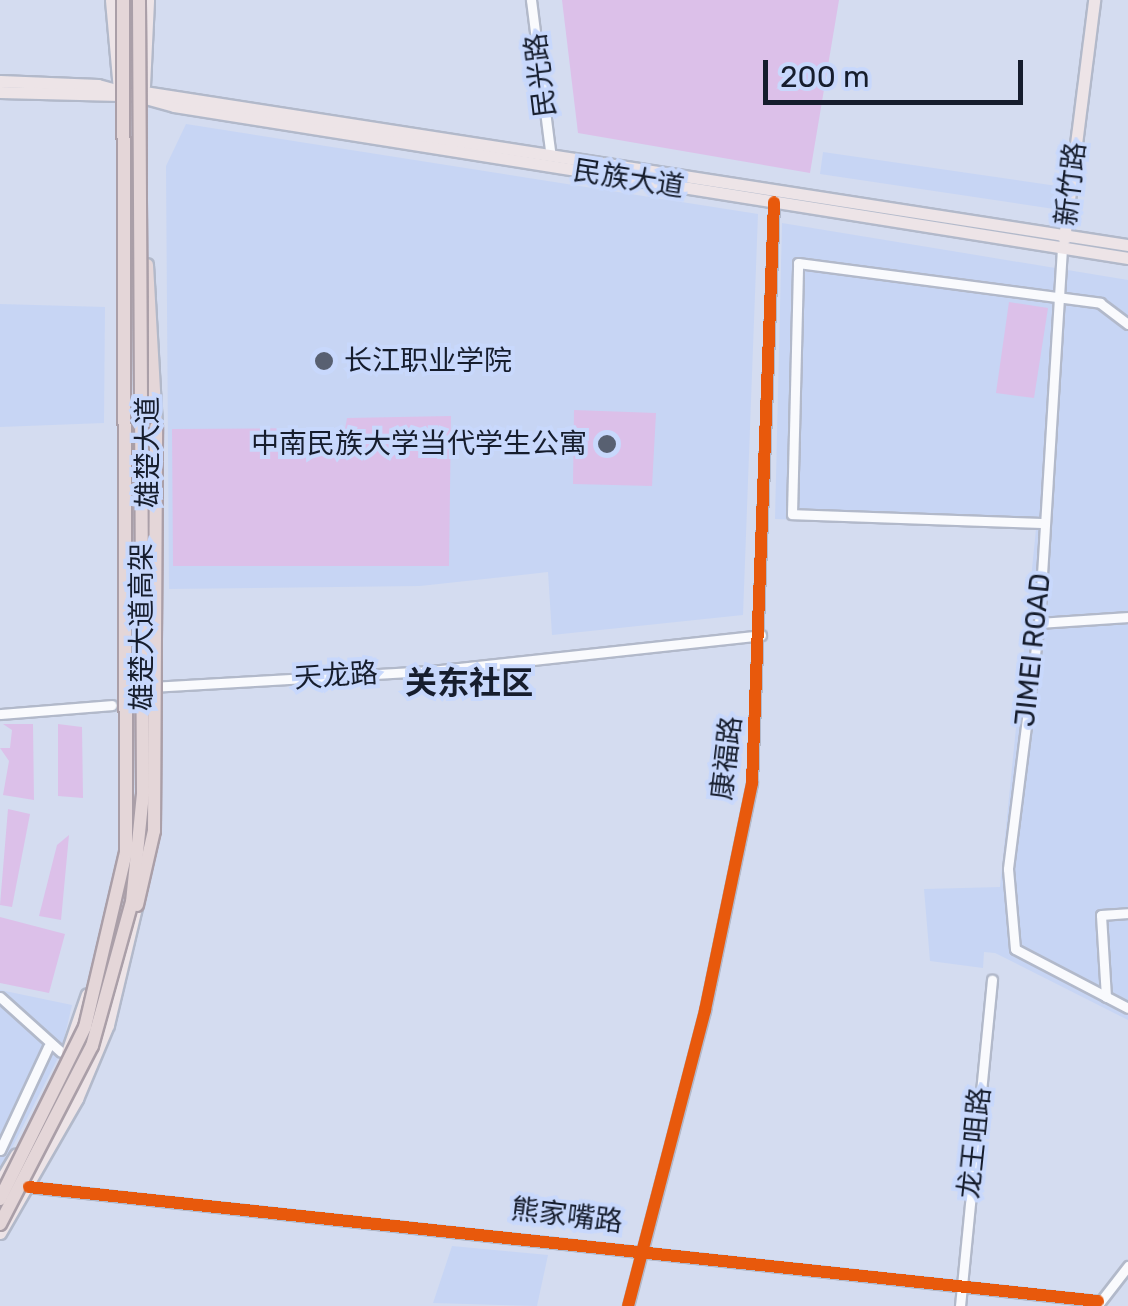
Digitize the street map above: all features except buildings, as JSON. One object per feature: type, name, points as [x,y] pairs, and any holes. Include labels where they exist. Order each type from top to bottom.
[{"type":"highway","name":"雄楚大道高架","points":[[0,1199],[86,1027],[126,852],[123,0]]},
{"type":"highway","name":"雄楚大道高架","points":[[0,1224],[56,1129],[117,964],[143,793],[139,0]]},
{"type":"highway","points":[[117,964],[154,831],[156,427],[146,265]]},
{"type":"main road","name":"雄楚大道","points":[[0,1234],[85,1082],[129,953],[148,816],[146,265],[131,94],[111,0]]},
{"type":"main road","name":"雄楚大道","points":[[0,1181],[60,1070],[91,984],[122,844],[131,94],[148,0]]},
{"type":"main road","name":"新竹路","points":[[1063,241],[1094,0]]},
{"type":"main road","name":"民族大道","points":[[0,81],[131,94],[550,151],[1063,241],[1128,258]]},
{"type":"main road","name":"民族大道","points":[[0,92],[131,94],[774,202],[1063,241],[1128,245]]},
{"type":"main road","points":[[60,1070],[74,1060],[85,1082]]},
{"type":"street","name":"民光路","points":[[531,0],[550,151]]},
{"type":"street","name":"康福路","points":[[628,1306],[735,878],[761,635],[774,202]]},
{"type":"street","name":"JIMEI ROAD","points":[[1063,241],[1039,622],[1008,869],[1015,950],[1106,998]]},
{"type":"street","points":[[1044,523],[792,514],[798,264],[1100,303],[1128,324]]},
{"type":"street","points":[[1039,622],[1128,617]]},
{"type":"street","name":"天龙路","points":[[150,687],[449,669],[761,635]]},
{"type":"street","points":[[0,714],[112,705]]},
{"type":"street","points":[[1128,914],[1101,915],[1106,998],[1128,1008]]},
{"type":"street","name":"龙王咀路","points":[[960,1306],[992,980]]},
{"type":"street","points":[[0,998],[48,1048],[61,1052]]},
{"type":"street","points":[[0,1150],[48,1048]]},
{"type":"street","name":"熊家嘴路","points":[[29,1187],[639,1250],[1098,1304]]},
{"type":"street","points":[[1098,1304],[1128,1266]]},
{"type":"shaded area","points":[[562,0],[839,0],[810,173],[578,133]]},
{"type":"shaded area","points":[[186,124],[758,214],[743,615],[552,635],[548,572],[420,586],[169,589],[166,166]]},
{"type":"shaded area","points":[[823,152],[1057,186],[1054,209],[820,174]]},
{"type":"shaded area","points":[[782,223],[1128,280],[1128,1020],[995,953],[984,952],[983,968],[930,961],[924,889],[1000,887],[1036,529],[775,519]]},
{"type":"shaded area","points":[[1009,302],[1048,308],[1034,398],[996,393]]},
{"type":"shaded area","points":[[0,304],[105,307],[104,423],[0,427]]},
{"type":"shaded area","points":[[574,410],[656,413],[652,486],[573,484]]},
{"type":"shaded area","points":[[451,416],[449,566],[173,566],[172,429],[308,428],[310,437],[344,434],[347,418]]},
{"type":"shaded area","points":[[3,724],[33,724],[34,800],[3,795],[9,761],[0,748],[10,748],[12,730]]},
{"type":"shaded area","points":[[58,724],[82,727],[83,798],[58,796]]},
{"type":"shaded area","points":[[8,809],[30,814],[12,907],[0,905]]},
{"type":"shaded area","points":[[69,835],[61,920],[39,916],[57,845]]},
{"type":"shaded area","points":[[0,917],[65,934],[49,993],[0,983]]},
{"type":"shaded area","points":[[0,990],[72,1005],[61,1052],[0,1171]]},
{"type":"shaded area","points":[[452,1246],[548,1255],[537,1306],[433,1303]]},
{"type":"cycle path","points":[[628,1306],[705,1010],[752,783],[774,202]]},
{"type":"cycle path","points":[[29,1187],[1098,1301]]},
{"type":"place","name":"长江职业学院","points":[[324,361]]},
{"type":"place","name":"中南民族大学当代学生公寓","points":[[607,444]]},
{"type":"district","name":"关东社区","points":[[469,683]]}]
